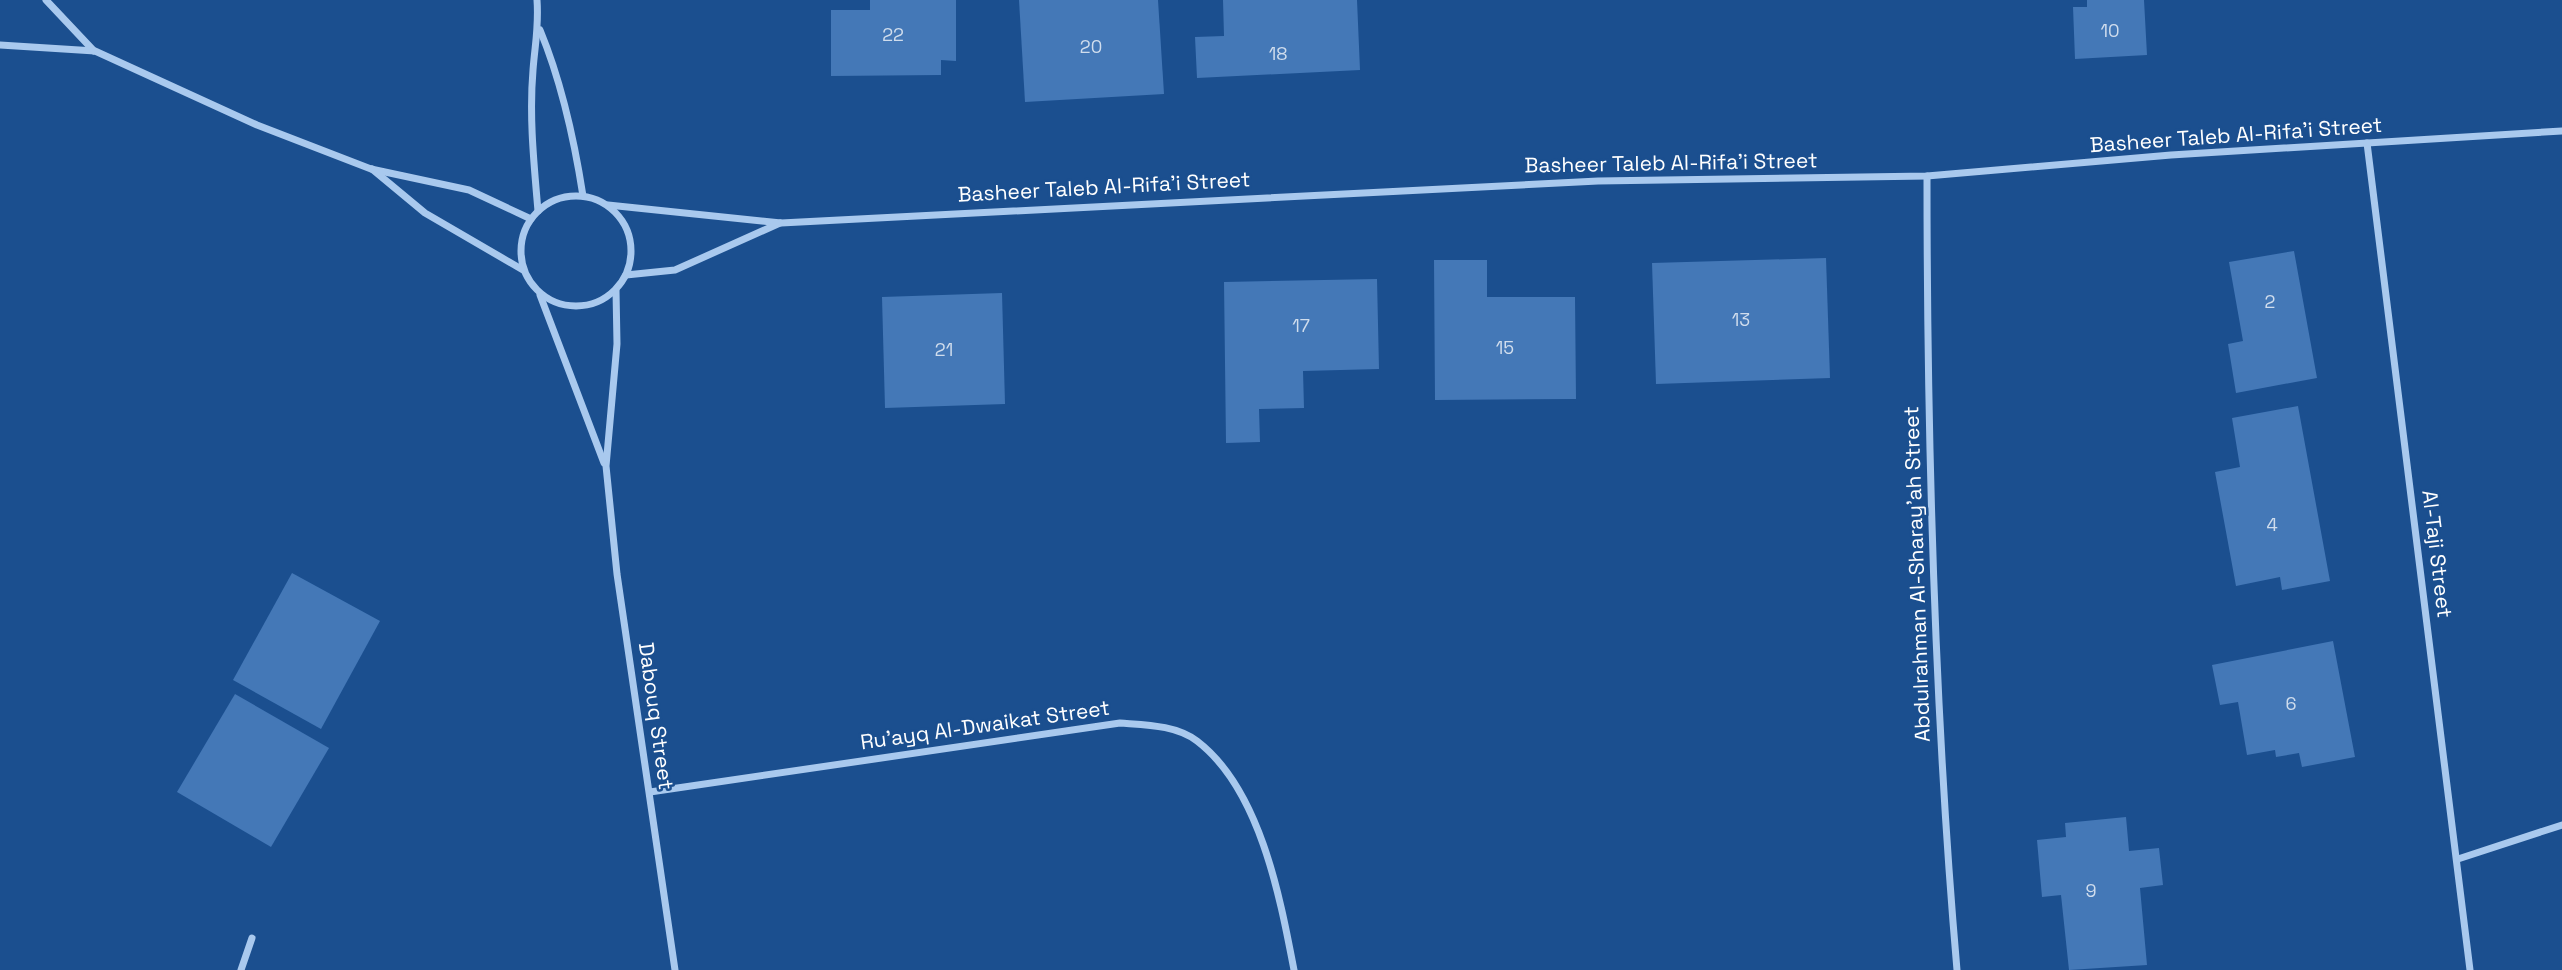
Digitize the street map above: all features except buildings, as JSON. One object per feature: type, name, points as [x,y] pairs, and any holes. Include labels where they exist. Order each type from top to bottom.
[{"type":"street","points":[[46,0],[95,51]]},
{"type":"street","points":[[537,0],[540,29],[562,92],[576,148],[583,196]]},
{"type":"street","points":[[538,211],[532,111],[533,69],[540,29]]},
{"type":"street","points":[[0,44],[95,51],[257,125],[372,169],[469,190],[531,219]]},
{"type":"street","name":"Basheer Taleb Al-Rifa'i Street","points":[[608,205],[780,223],[1598,181],[1927,176],[2171,155],[2562,131]]},
{"type":"street","name":"Al-Taji Street","points":[[2367,143],[2470,970]]},
{"type":"street","points":[[372,169],[425,213],[523,270]]},
{"type":"street","name":"Abdulrahman Al-Sharay'ah Street","points":[[1927,176],[1927,342],[1934,612],[1942,785],[1957,970]]},
{"type":"street","points":[[583,196],[608,205],[627,229],[631,244],[626,275],[616,290],[599,302],[579,307],[558,305],[540,295],[523,270],[520,252],[523,234],[531,219],[538,211],[559,198],[583,196]]},
{"type":"street","name":"Basheer Taleb Al-Rifa'i Street","points":[[626,275],[675,270],[780,223]]},
{"type":"street","name":"Dabouq Street","points":[[616,290],[617,344],[606,466],[617,574],[675,970]]},
{"type":"street","name":"Dabouq Street","points":[[540,295],[606,466]]},
{"type":"street","name":"Ru'ayq Al-Dwaikat Street","points":[[650,792],[1120,723],[1167,727],[1197,740],[1219,764],[1245,801],[1269,863],[1294,970]]},
{"type":"street","points":[[2458,859],[2562,825]]},
{"type":"street","points":[[241,970],[252,938]]}]
